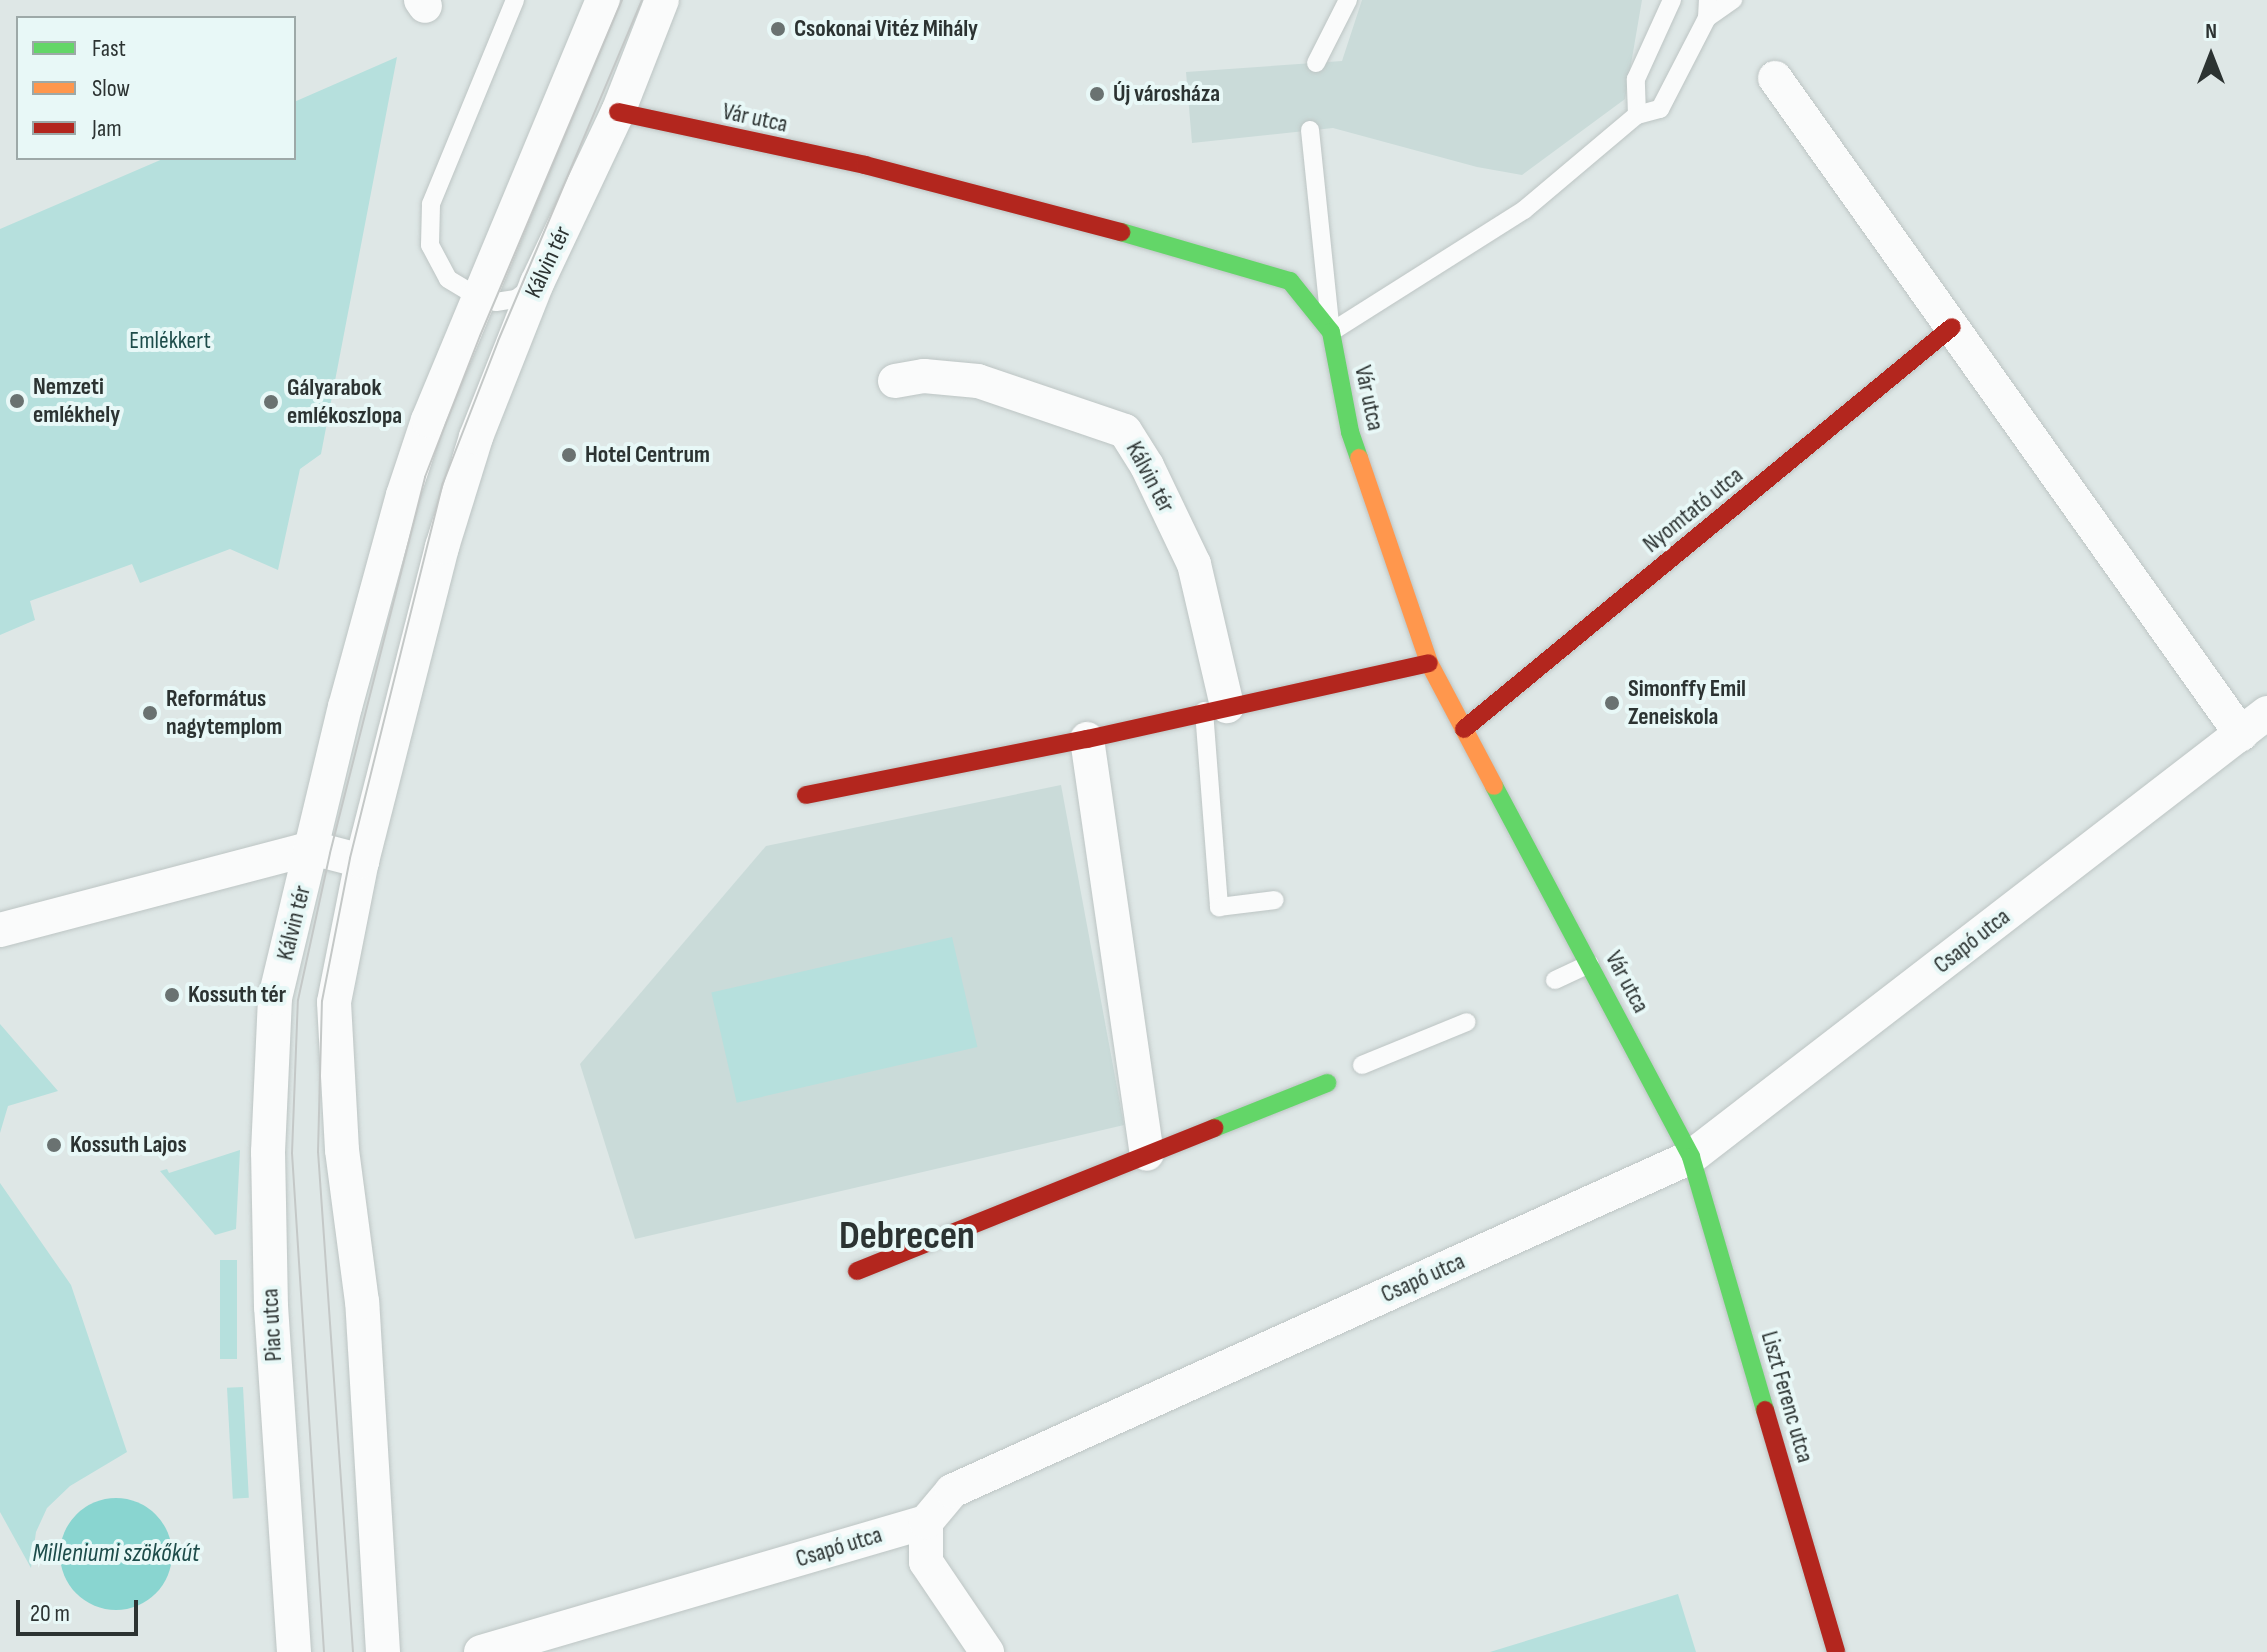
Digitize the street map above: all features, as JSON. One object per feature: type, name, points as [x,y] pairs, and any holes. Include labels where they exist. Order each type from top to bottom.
[{"type":"street","name":"Kálvin tér","points":[[275,998],[345,707],[403,495],[428,420],[603,0]]},
{"type":"street","name":"Kálvin tér","points":[[383,1652],[362,1302],[342,1150],[334,1002],[362,861],[442,547],[476,437],[537,283],[618,112],[662,0]]},
{"type":"street","points":[[1775,78],[1952,327],[2254,723]]},
{"type":"street","name":"Vár utca","points":[[618,112],[865,165],[1157,241],[1290,281],[1331,332],[1350,432],[1429,663],[1691,1157]]},
{"type":"street","name":"Nyomtató utca","points":[[1464,729],[1952,327]]},
{"type":"street","name":"Kálvin tér","points":[[895,381],[924,376],[978,381],[1125,431],[1147,466],[1194,564],[1215,709]]},
{"type":"street","points":[[428,420],[476,437]]},
{"type":"street","points":[[806,795],[1087,739],[1429,663]]},
{"type":"street","name":"Csapó utca","points":[[481,1652],[926,1522],[952,1491],[1691,1157],[2254,723]]},
{"type":"street","points":[[1087,739],[1147,1154]]},
{"type":"street","points":[[0,930],[312,848],[362,861]]},
{"type":"street","name":"Piac utca","points":[[275,998],[268,1152],[271,1307],[294,1652]]},
{"type":"street","points":[[857,1271],[1327,1083]]},
{"type":"street","name":"Liszt Ferenc utca","points":[[1691,1157],[1836,1652]]},
{"type":"street","points":[[926,1522],[926,1562],[987,1652]]},
{"type":"lane","points":[[515,0],[431,204],[430,245],[448,279],[480,298],[496,302],[516,299],[537,283]]},
{"type":"lane","points":[[1316,63],[1348,0]]},
{"type":"lane","points":[[1637,115],[1636,79],[1672,0]]},
{"type":"lane","points":[[1310,130],[1331,332],[1524,210],[1637,115],[1660,109],[1707,9],[1733,0]]},
{"type":"lane","points":[[1215,709],[1219,907],[1275,900]]},
{"type":"lane","points":[[1555,980],[1590,964]]},
{"type":"lane","points":[[1362,1065],[1467,1022]]},
{"type":"shaded area","points":[[1362,0],[1642,0],[1625,99],[1522,175],[1477,167],[1333,128],[1192,143],[1186,72],[1342,61]]},
{"type":"shaded area","points":[[1061,785],[1124,1125],[635,1239],[580,1064],[766,846]]},
{"type":"green space","name":"Emlékkert","points":[[397,57],[321,454],[300,469],[278,570],[230,549],[140,583],[132,564],[30,601],[35,620],[0,635],[0,229],[160,160],[296,160],[296,101]]},
{"type":"green space","points":[[952,937],[977,1047],[737,1103],[711,993]]},
{"type":"green space","points":[[0,1024],[58,1091],[8,1106],[0,1133]]},
{"type":"green space","points":[[240,1150],[236,1229],[215,1235],[160,1171],[167,1169],[169,1173]]},
{"type":"green space","points":[[0,1183],[71,1285],[127,1452],[70,1486],[47,1508],[36,1532],[31,1568],[0,1512]]},
{"type":"green space","points":[[220,1260],[237,1260],[237,1359],[220,1359]]},
{"type":"green space","points":[[243,1387],[249,1498],[233,1499],[227,1388]]},
{"type":"green space","points":[[1678,1594],[1696,1652],[1490,1652]]},
{"type":"water","name":"Milleniumi szökőkút","points":[[116,1498],[137,1502],[155,1515],[168,1533],[172,1554],[168,1575],[155,1593],[137,1606],[116,1610],[95,1606],[77,1593],[64,1575],[60,1554],[64,1533],[77,1515],[95,1502]]},
{"type":"tram line","points":[[324,1652],[292,1153],[298,1000],[330,853],[425,477],[480,336],[622,0]]},
{"type":"tram line","points":[[353,1652],[318,1152],[322,1001],[350,858],[443,483],[498,341],[642,0]]},
{"type":"traffic: fast","points":[[1121,232],[1290,281],[1331,332],[1350,432],[1359,458]]},
{"type":"traffic: fast","points":[[1494,786],[1691,1157],[1765,1410]]},
{"type":"traffic: fast","points":[[1214,1128],[1327,1083]]},
{"type":"traffic: slow","points":[[1359,458],[1429,663],[1494,786]]},
{"type":"traffic: jam","points":[[618,112],[865,165],[1121,232]]},
{"type":"traffic: jam","points":[[1464,729],[1952,327]]},
{"type":"traffic: jam","points":[[806,795],[1087,739],[1429,663]]},
{"type":"traffic: jam","points":[[857,1271],[1214,1128]]},
{"type":"traffic: jam","points":[[1765,1410],[1836,1652]]},
{"type":"place","name":"Csokonai Vitéz Mihály","points":[[778,29]]},
{"type":"place","name":"Új városháza","points":[[1097,94]]},
{"type":"place","name":"Nemzeti emlékhely","points":[[17,401]]},
{"type":"place","name":"Gályarabok emlékoszlopa","points":[[271,402]]},
{"type":"place","name":"Hotel Centrum","points":[[569,455]]},
{"type":"place","name":"Simonffy Emil Zeneiskola","points":[[1612,703]]},
{"type":"place","name":"Református nagytemplom","points":[[150,713]]},
{"type":"place","name":"Kossuth tér","points":[[172,995]]},
{"type":"place","name":"Kossuth Lajos","points":[[54,1145]]},
{"type":"district","name":"Debrecen","points":[[907,1236]]}]
